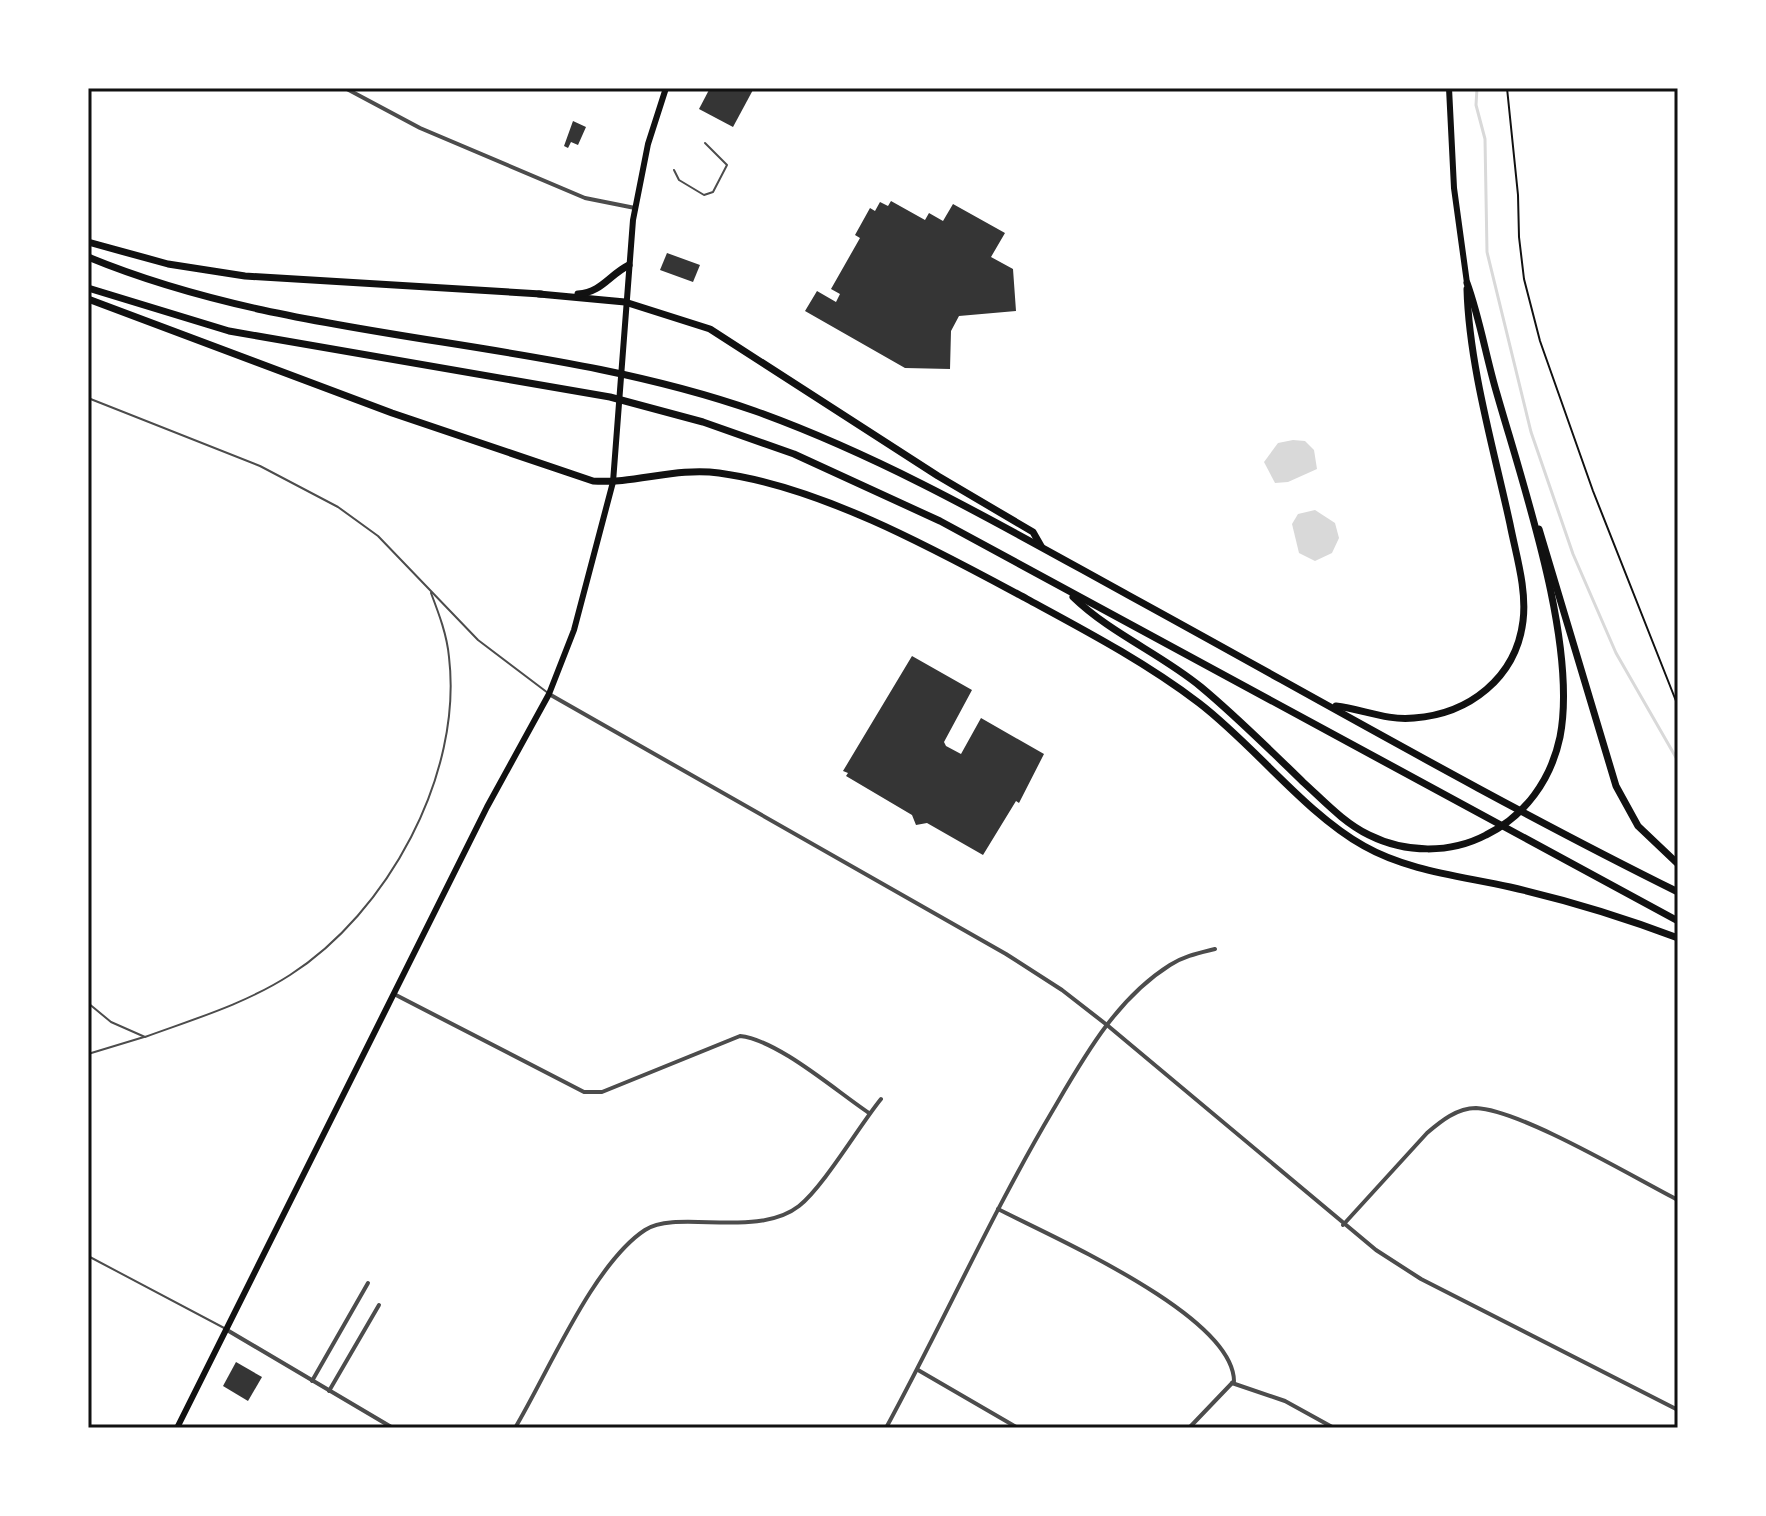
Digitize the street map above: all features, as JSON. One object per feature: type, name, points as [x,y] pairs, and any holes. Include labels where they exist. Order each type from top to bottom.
[{"type":"highway","points":[[177,1428],[394,994],[549,694],[584,601],[613,482],[625,302],[635,208],[648,144],[666,88]]},
{"type":"highway","points":[[1330,706],[1402,719],[1454,710],[1491,686],[1507,665],[1519,640],[1524,610],[1520,574],[1477,359],[1454,188],[1449,88]]},
{"type":"highway","points":[[88,242],[153,261],[228,274],[625,302],[682,317],[730,339],[947,481],[1033,532],[1042,548]]},
{"type":"highway","points":[[88,257],[162,285],[254,310],[591,366],[651,380],[751,410],[840,444],[937,490],[1330,706],[1678,892]]},
{"type":"highway","points":[[539,294],[591,293],[605,285],[614,272],[629,265]]},
{"type":"highway","points":[[1467,283],[1524,486],[1616,786],[1644,834],[1678,864]]},
{"type":"highway","points":[[88,288],[167,315],[239,334],[590,393],[744,435],[854,479],[1678,921]]},
{"type":"highway","points":[[88,299],[392,413],[593,481],[613,482],[676,471],[729,474],[790,491],[878,524],[980,574],[1163,677],[1226,725],[1333,824],[1367,847],[1410,865],[1594,909],[1678,938]]},
{"type":"highway","points":[[1062,588],[1092,616],[1141,643],[1202,688],[1357,829],[1404,847],[1431,849],[1465,844],[1498,829],[1529,802],[1548,773],[1561,729],[1555,626],[1524,486]]},
{"type":"street","points":[[349,89],[420,128],[585,198],[635,208]]},
{"type":"street","points":[[549,694],[1006,954],[1062,990],[1343,1225],[1421,1279],[1678,1410]]},
{"type":"street","points":[[886,1428],[998,1209],[1074,1073],[1107,1025],[1167,966],[1181,958],[1215,949]]},
{"type":"street","points":[[394,994],[584,1092],[602,1092],[740,1036],[751,1037],[776,1051],[869,1113]]},
{"type":"street","points":[[515,1428],[600,1279],[626,1246],[654,1225],[742,1223],[767,1219],[800,1205],[881,1099]]},
{"type":"street","points":[[1343,1225],[1427,1133],[1442,1120],[1473,1108],[1515,1118],[1678,1200]]},
{"type":"street","points":[[998,1209],[1182,1310],[1213,1338],[1234,1374],[1232,1383],[1189,1428]]},
{"type":"street","points":[[312,1381],[368,1283]]},
{"type":"street","points":[[329,1391],[379,1305]]},
{"type":"street","points":[[227,1330],[393,1428]]},
{"type":"street","points":[[918,1370],[1018,1428]]},
{"type":"street","points":[[1232,1383],[1285,1401],[1334,1428]]},
{"type":"lane","points":[[674,170],[684,184],[704,195],[713,192],[727,165],[705,143]]},
{"type":"lane","points":[[88,398],[260,466],[316,494],[378,536],[478,640],[549,694]]},
{"type":"lane","points":[[88,1054],[145,1037],[251,997],[292,974],[345,931],[380,889],[419,816],[436,768],[446,725],[449,656],[431,593]]},
{"type":"lane","points":[[88,1003],[111,1022],[145,1037]]},
{"type":"lane","points":[[88,1256],[227,1330]]},
{"type":"path","points":[[1507,88],[1520,251],[1540,341],[1593,491],[1678,706]]},
{"type":"shaded area","points":[[1305,441],[1314,450],[1317,469],[1288,482],[1275,483],[1264,462],[1278,443]]},
{"type":"shaded area","points":[[1315,510],[1335,523],[1339,538],[1332,553],[1315,561],[1299,553],[1292,524],[1298,514]]},
{"type":"building","points":[[710,88],[754,88],[733,127],[699,109]]},
{"type":"building","points":[[573,121],[586,127],[578,145],[571,142],[568,148],[564,146]]},
{"type":"building","points":[[891,201],[925,220],[929,213],[943,221],[953,204],[1005,233],[991,257],[1013,269],[1016,311],[959,316],[951,331],[950,369],[905,368],[805,311],[817,291],[836,302],[840,294],[831,289],[860,238],[855,235],[870,208],[875,211],[880,202],[888,206]]},
{"type":"building","points":[[667,253],[700,265],[693,282],[660,270]]},
{"type":"building","points":[[912,656],[972,690],[944,742],[946,746],[961,754],[981,718],[1044,754],[1019,803],[1016,801],[983,855],[927,823],[916,825],[912,815],[846,776],[848,773],[843,771]]},
{"type":"building","points":[[236,1362],[262,1377],[248,1401],[223,1386]]},
{"type":"waterway","points":[[1477,88],[1476,105],[1485,139],[1487,252],[1531,432],[1573,554],[1616,653],[1678,761]]}]
